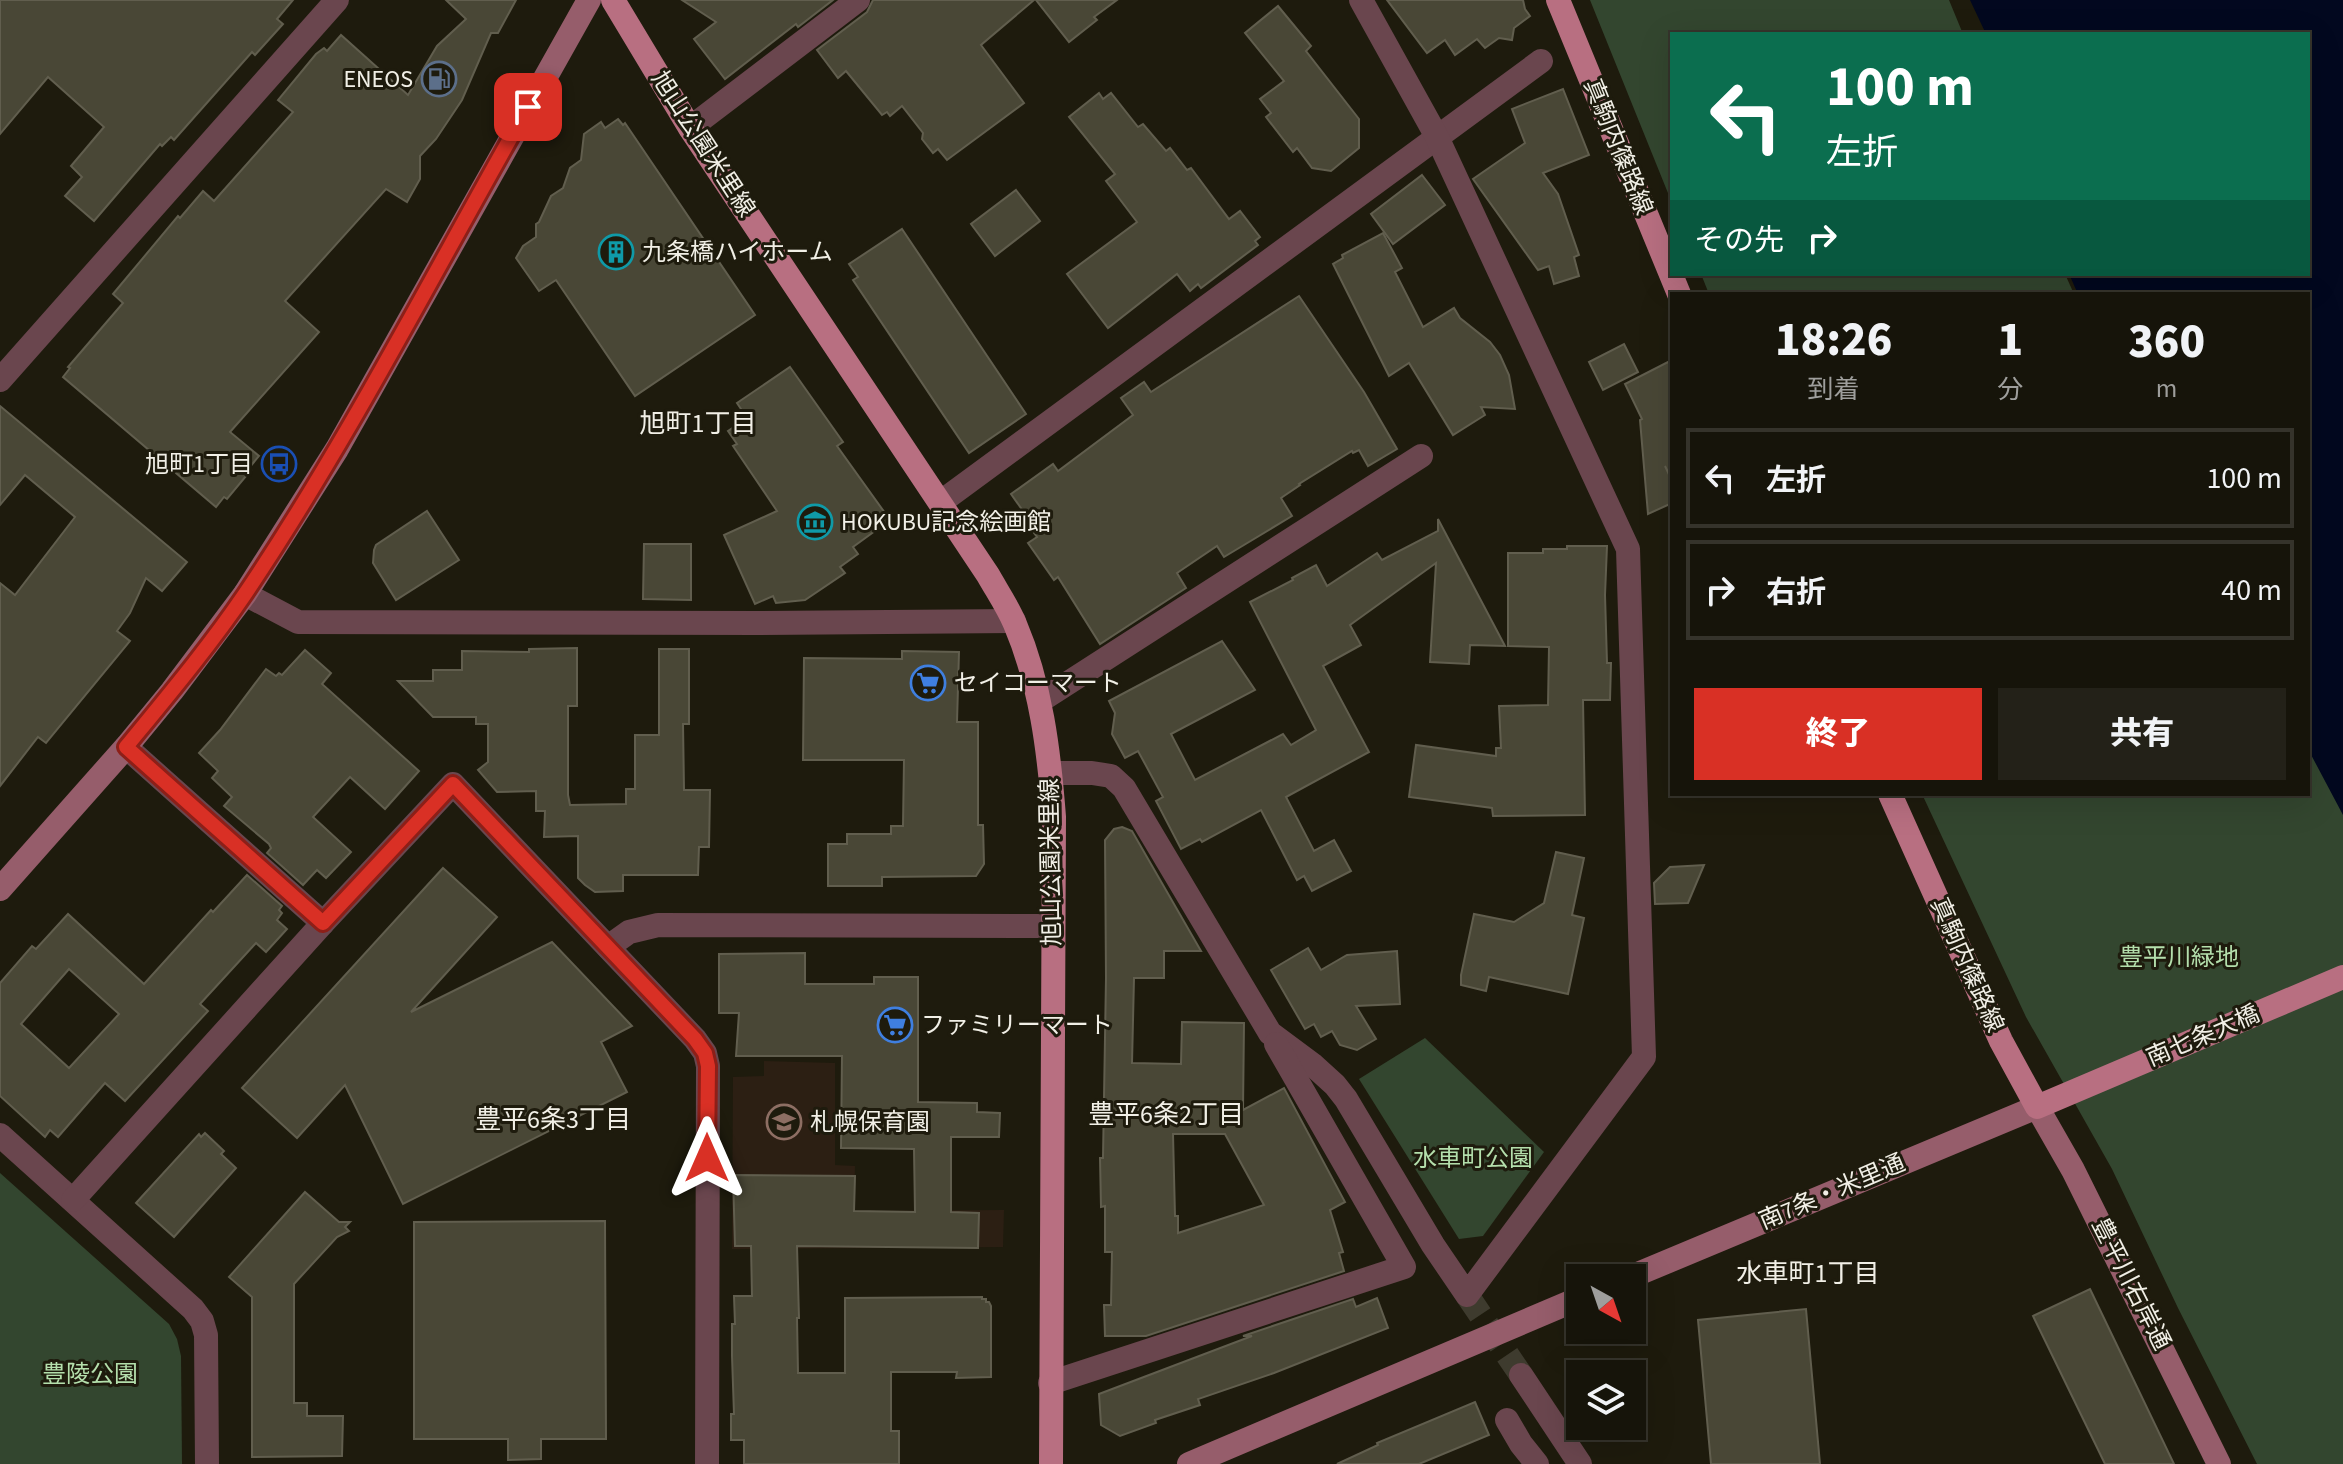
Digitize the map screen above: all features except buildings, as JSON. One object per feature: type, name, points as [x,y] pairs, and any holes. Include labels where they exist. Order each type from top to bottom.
[{"type":"main road","name":"旭山公園米里線","points":[[613,0],[690,128],[988,575],[1014,621],[1025,650],[1040,701],[1054,817],[1051,1464]]},
{"type":"main road","name":"真駒内篠路線","points":[[1558,0],[1670,272]]},
{"type":"main road","name":"真駒内篠路線","points":[[1891,796],[2001,1041],[2037,1107]]},
{"type":"main road","name":"南七条大橋","points":[[2037,1107],[2343,977]]},
{"type":"street","points":[[0,380],[337,0]]},
{"type":"street","points":[[0,889],[126,747],[245,594],[337,449],[589,0]]},
{"type":"street","points":[[690,128],[858,0]]},
{"type":"street","points":[[1270,1033],[1313,1065],[1346,1099],[1433,1245],[1467,1295],[1644,1057],[1628,549],[1437,137],[1361,0]]},
{"type":"street","points":[[941,502],[1541,61]]},
{"type":"street","points":[[1040,701],[1421,456]]},
{"type":"street","points":[[245,594],[298,622],[1014,621]]},
{"type":"street","points":[[126,747],[323,923]]},
{"type":"street","points":[[1050,1383],[1404,1267],[1270,1033],[1124,788],[1111,776],[1051,773]]},
{"type":"street","points":[[73,1200],[453,784],[705,1053],[708,1066],[707,1464]]},
{"type":"street","points":[[608,947],[629,932],[658,925],[1053,926]]},
{"type":"street","name":"南7条・米里通","points":[[1646,1270],[2037,1107]]},
{"type":"street","name":"豊平川右岸通","points":[[2037,1107],[2094,1211],[2219,1464]]},
{"type":"street","points":[[0,1135],[193,1309],[202,1321],[206,1335],[207,1464]]},
{"type":"street","points":[[1189,1464],[1566,1304]]},
{"type":"street","points":[[1521,1375],[1580,1464]]},
{"type":"street","points":[[1507,1420],[1537,1464]]},
{"type":"shaded area","name":"札幌保育園","points":[[764,1061],[835,1063],[835,1165],[855,1166],[854,1211],[1004,1210],[1003,1247],[732,1249],[733,1077],[764,1076]]},
{"type":"green space","points":[[1590,0],[1949,0],[1962,32],[1670,32],[1670,198]]},
{"type":"green space","points":[[1702,276],[2066,276],[2073,292],[1708,292]]},
{"type":"green space","name":"豊平川緑地","points":[[2310,711],[2343,769],[2343,1464],[2257,1464],[2112,1169],[2026,1017],[1923,796],[2310,796]]},
{"type":"green space","name":"水車町公園","points":[[1425,1038],[1544,1152],[1483,1236],[1459,1239],[1359,1079]]},
{"type":"green space","name":"豊陵公園","points":[[0,1173],[169,1324],[181,1356],[182,1464],[0,1464]]},
{"type":"water","points":[[1970,0],[2343,0],[2343,815],[2310,753],[2310,292],[2077,292],[2070,276],[2310,276],[2310,32],[1985,32]]},
{"type":"tunnel","points":[[1467,1295],[1521,1375]]},
{"type":"place","name":"ENEOS","points":[[439,79]]},
{"type":"place","name":"九条橋ハイホーム","points":[[616,252]]},
{"type":"place","name":"旭町1丁目","points":[[279,464]]},
{"type":"place","name":"HOKUBU記念絵画館","points":[[815,522]]},
{"type":"place","name":"セイコーマート","points":[[928,683]]},
{"type":"place","name":"ファミリーマート","points":[[895,1025]]},
{"type":"place","name":"札幌保育園","points":[[784,1122]]},
{"type":"district","name":"旭町1丁目","points":[[698,423]]},
{"type":"district","name":"豊平6条2丁目","points":[[1166,1114]]},
{"type":"district","name":"豊平6条3丁目","points":[[553,1119]]},
{"type":"district","name":"水車町1丁目","points":[[1808,1273]]},
{"type":"route","points":[[528,107],[337,449],[221,628],[126,747],[323,923],[453,784],[705,1053],[708,1066],[707,1158]]}]
